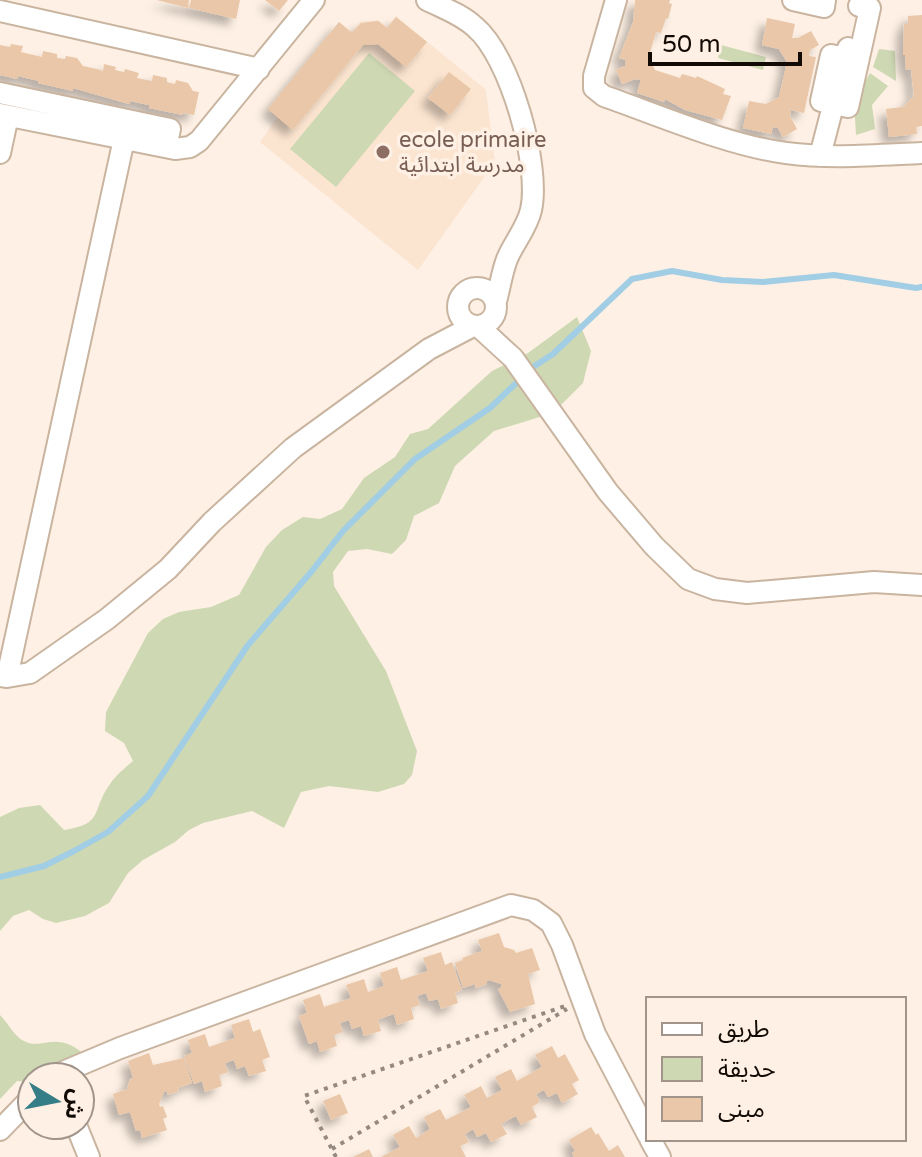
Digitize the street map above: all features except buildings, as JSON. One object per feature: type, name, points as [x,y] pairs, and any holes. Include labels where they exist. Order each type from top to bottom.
[{"type":"street","points":[[0,153],[4,115],[166,147],[190,147],[199,141],[314,0]]},
{"type":"street","points":[[427,0],[451,11],[483,35],[502,63],[516,98],[533,181],[532,209],[507,259],[476,287],[463,294],[458,308],[429,349]]},
{"type":"street","points":[[616,0],[594,76],[594,88],[598,92],[734,140],[783,153],[820,156],[922,153]]},
{"type":"street","points":[[793,0],[824,7],[825,0]]},
{"type":"street","points":[[860,3],[870,8],[848,107],[821,101],[831,55],[845,58],[860,3]]},
{"type":"street","points":[[0,11],[259,69]]},
{"type":"street","points":[[0,93],[170,129],[166,147]]},
{"type":"street","points":[[820,156],[834,103]]},
{"type":"street","points":[[124,139],[4,677],[30,673],[107,619],[168,569],[212,522],[293,448],[429,349],[488,323],[496,306],[507,259]]},
{"type":"street","points":[[476,287],[490,292],[522,370]]},
{"type":"street","points":[[458,308],[464,321],[476,326],[522,370],[608,492],[654,546],[688,579],[715,589],[747,593],[874,582],[922,585]]},
{"type":"street","points":[[94,1061],[511,905],[533,910],[551,923],[595,1034],[646,1131]]},
{"type":"street","points":[[0,1130],[16,1114]]},
{"type":"path","points":[[336,1157],[304,1096],[582,1000]]},
{"type":"path","points":[[332,1149],[582,1000]]},
{"type":"shaded area","name":"ecole primaire مدرسة ابتدائية","points":[[396,16],[486,90],[495,162],[418,270],[260,142],[277,118],[267,109],[339,22],[352,32],[360,22],[378,20],[387,27]]},
{"type":"green space","points":[[721,45],[766,57],[763,70],[718,58]]},
{"type":"green space","points":[[879,49],[895,51],[896,81],[873,67]]},
{"type":"green space","points":[[369,53],[415,91],[336,187],[290,149]]},
{"type":"green space","points":[[870,73],[888,86],[872,105],[875,129],[856,135],[854,101]]},
{"type":"green space","points":[[577,317],[591,351],[583,383],[559,407],[543,416],[494,431],[455,466],[439,503],[414,516],[406,540],[392,554],[367,549],[348,551],[333,572],[334,586],[386,671],[417,751],[412,775],[404,784],[378,792],[329,786],[301,792],[284,828],[252,811],[203,823],[143,860],[128,873],[109,903],[85,916],[56,923],[29,910],[13,916],[0,931],[0,817],[19,808],[40,805],[64,830],[92,820],[110,784],[133,761],[124,743],[105,731],[106,712],[148,633],[163,619],[179,612],[211,607],[239,595],[266,547],[282,530],[303,517],[320,519],[342,509],[364,478],[395,457],[410,434],[428,429],[492,371],[528,353]]},
{"type":"green space","points":[[0,1015],[22,1040],[37,1044],[68,1044],[89,1059],[16,1061],[16,1082],[0,1099]]},
{"type":"waterway","points":[[0,877],[44,866],[74,851],[108,832],[148,796],[248,645],[343,531],[415,459],[490,408],[632,279],[672,271],[722,280],[763,282],[834,275],[922,287]]},
{"type":"place","name":"ecole primaire مدرسة ابتدائية","points":[[383,152]]}]
